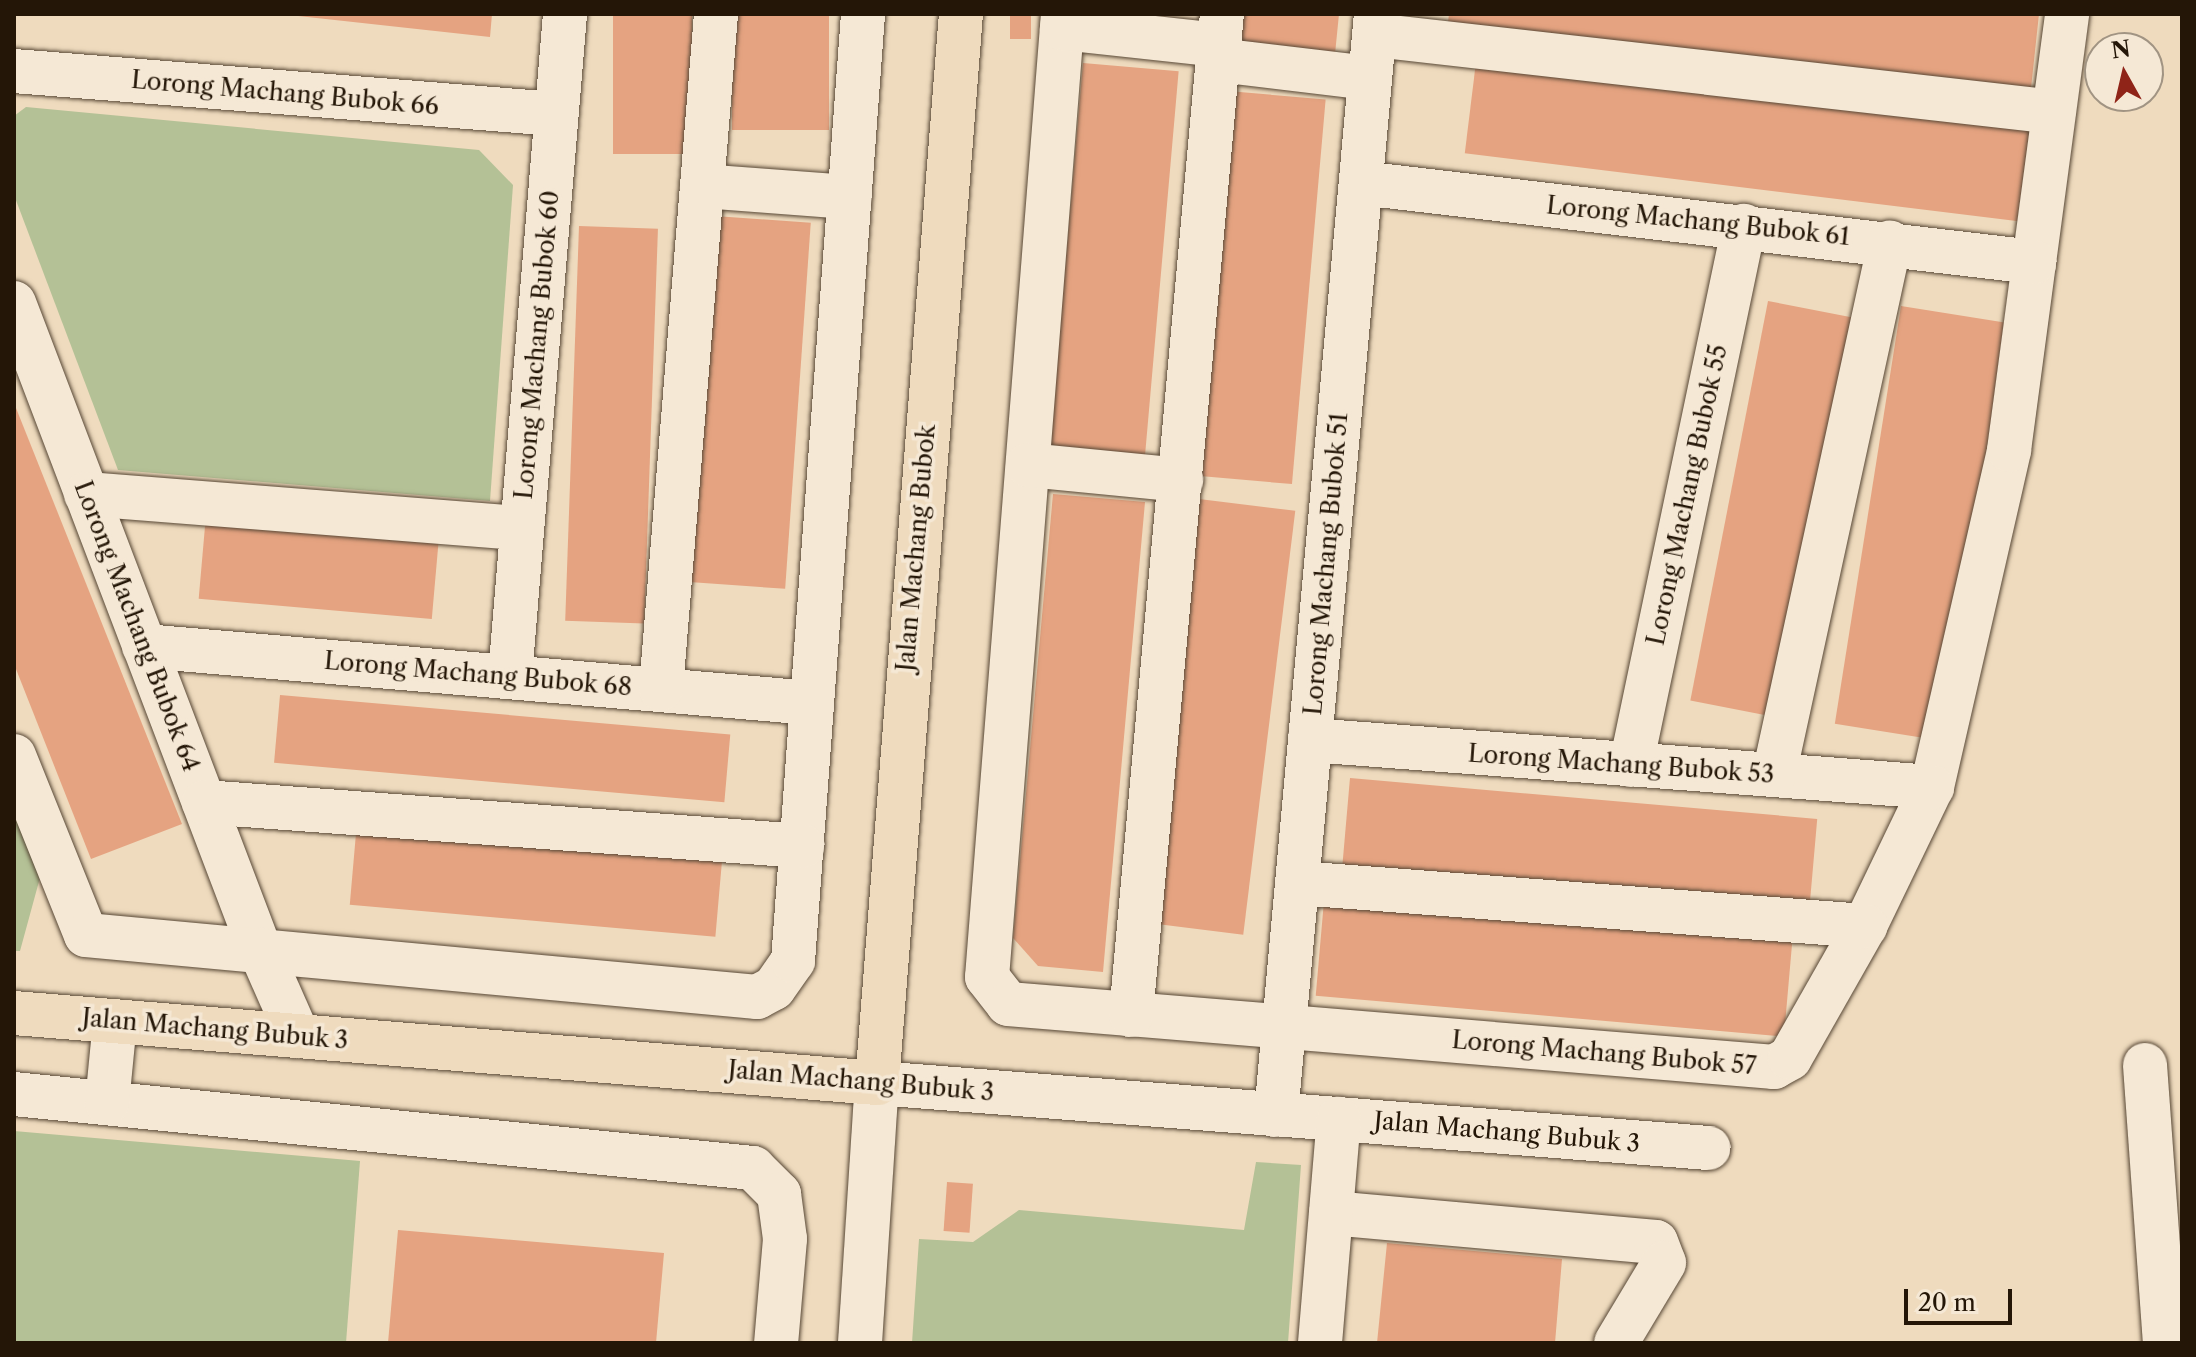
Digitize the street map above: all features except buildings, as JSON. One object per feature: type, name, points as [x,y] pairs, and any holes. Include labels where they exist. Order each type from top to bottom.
[{"type":"main road","name":"Jalan Machang Bubok","points":[[877,1083],[913,576],[961,14]]},
{"type":"main road","name":"Jalan Machang Bubuk 3","points":[[14,1013],[877,1083]]},
{"type":"street","name":"Lorong Machang Bubok 60","points":[[510,676],[565,14]]},
{"type":"street","points":[[661,689],[716,14]]},
{"type":"street","points":[[14,756],[86,935],[757,997],[774,988],[793,961],[863,14]]},
{"type":"street","name":"Lorong Machang Bubok 57","points":[[1028,465],[987,977],[1008,1004],[1774,1067],[1790,1058],[1865,926],[1932,787],[2009,450],[2067,14]]},
{"type":"street","points":[[1181,480],[1028,465],[1063,21],[1220,40],[1370,78]]},
{"type":"street","points":[[1375,24],[2054,112]]},
{"type":"street","name":"Lorong Machang Bubok 51","points":[[1276,1115],[1375,24]]},
{"type":"street","points":[[1131,1015],[1220,40]]},
{"type":"street","name":"Lorong Machang Bubok 66","points":[[14,71],[556,114]]},
{"type":"street","name":"Lorong Machang Bubok 61","points":[[1361,183],[1890,242],[2034,262]]},
{"type":"street","points":[[702,186],[850,197]]},
{"type":"street","name":"Lorong Machang Bubok 55","points":[[1631,765],[1744,226]]},
{"type":"street","points":[[1774,775],[1890,242]]},
{"type":"street","name":"Lorong Machang Bubok 64","points":[[14,303],[260,950],[298,1036]]},
{"type":"street","points":[[86,494],[522,528]]},
{"type":"street","name":"Lorong Machang Bubok 68","points":[[144,646],[812,703]]},
{"type":"street","name":"Lorong Machang Bubok 53","points":[[1310,740],[1932,787]]},
{"type":"street","points":[[204,802],[802,846]]},
{"type":"street","points":[[1298,883],[1865,926]]},
{"type":"street","points":[[107,1103],[115,1021]]},
{"type":"street","points":[[2145,1065],[2165,1343]]},
{"type":"street","points":[[860,1343],[877,1083]]},
{"type":"street","name":"Jalan Machang Bubuk 3","points":[[877,1083],[1708,1148]]},
{"type":"street","points":[[14,1094],[753,1168],[779,1194],[785,1239],[776,1343]]},
{"type":"street","points":[[1320,1343],[1339,1119]]},
{"type":"street","points":[[1331,1213],[1656,1242],[1664,1263],[1616,1343]]},
{"type":"green space","points":[[26,107],[479,150],[513,185],[490,501],[118,470],[14,195],[14,116]]},
{"type":"green space","points":[[14,807],[41,874],[20,951],[14,951]]},
{"type":"green space","points":[[14,1131],[360,1161],[346,1343],[14,1343]]},
{"type":"green space","points":[[1256,1162],[1301,1165],[1288,1343],[912,1343],[919,1239],[973,1242],[1019,1210],[1244,1230]]}]
